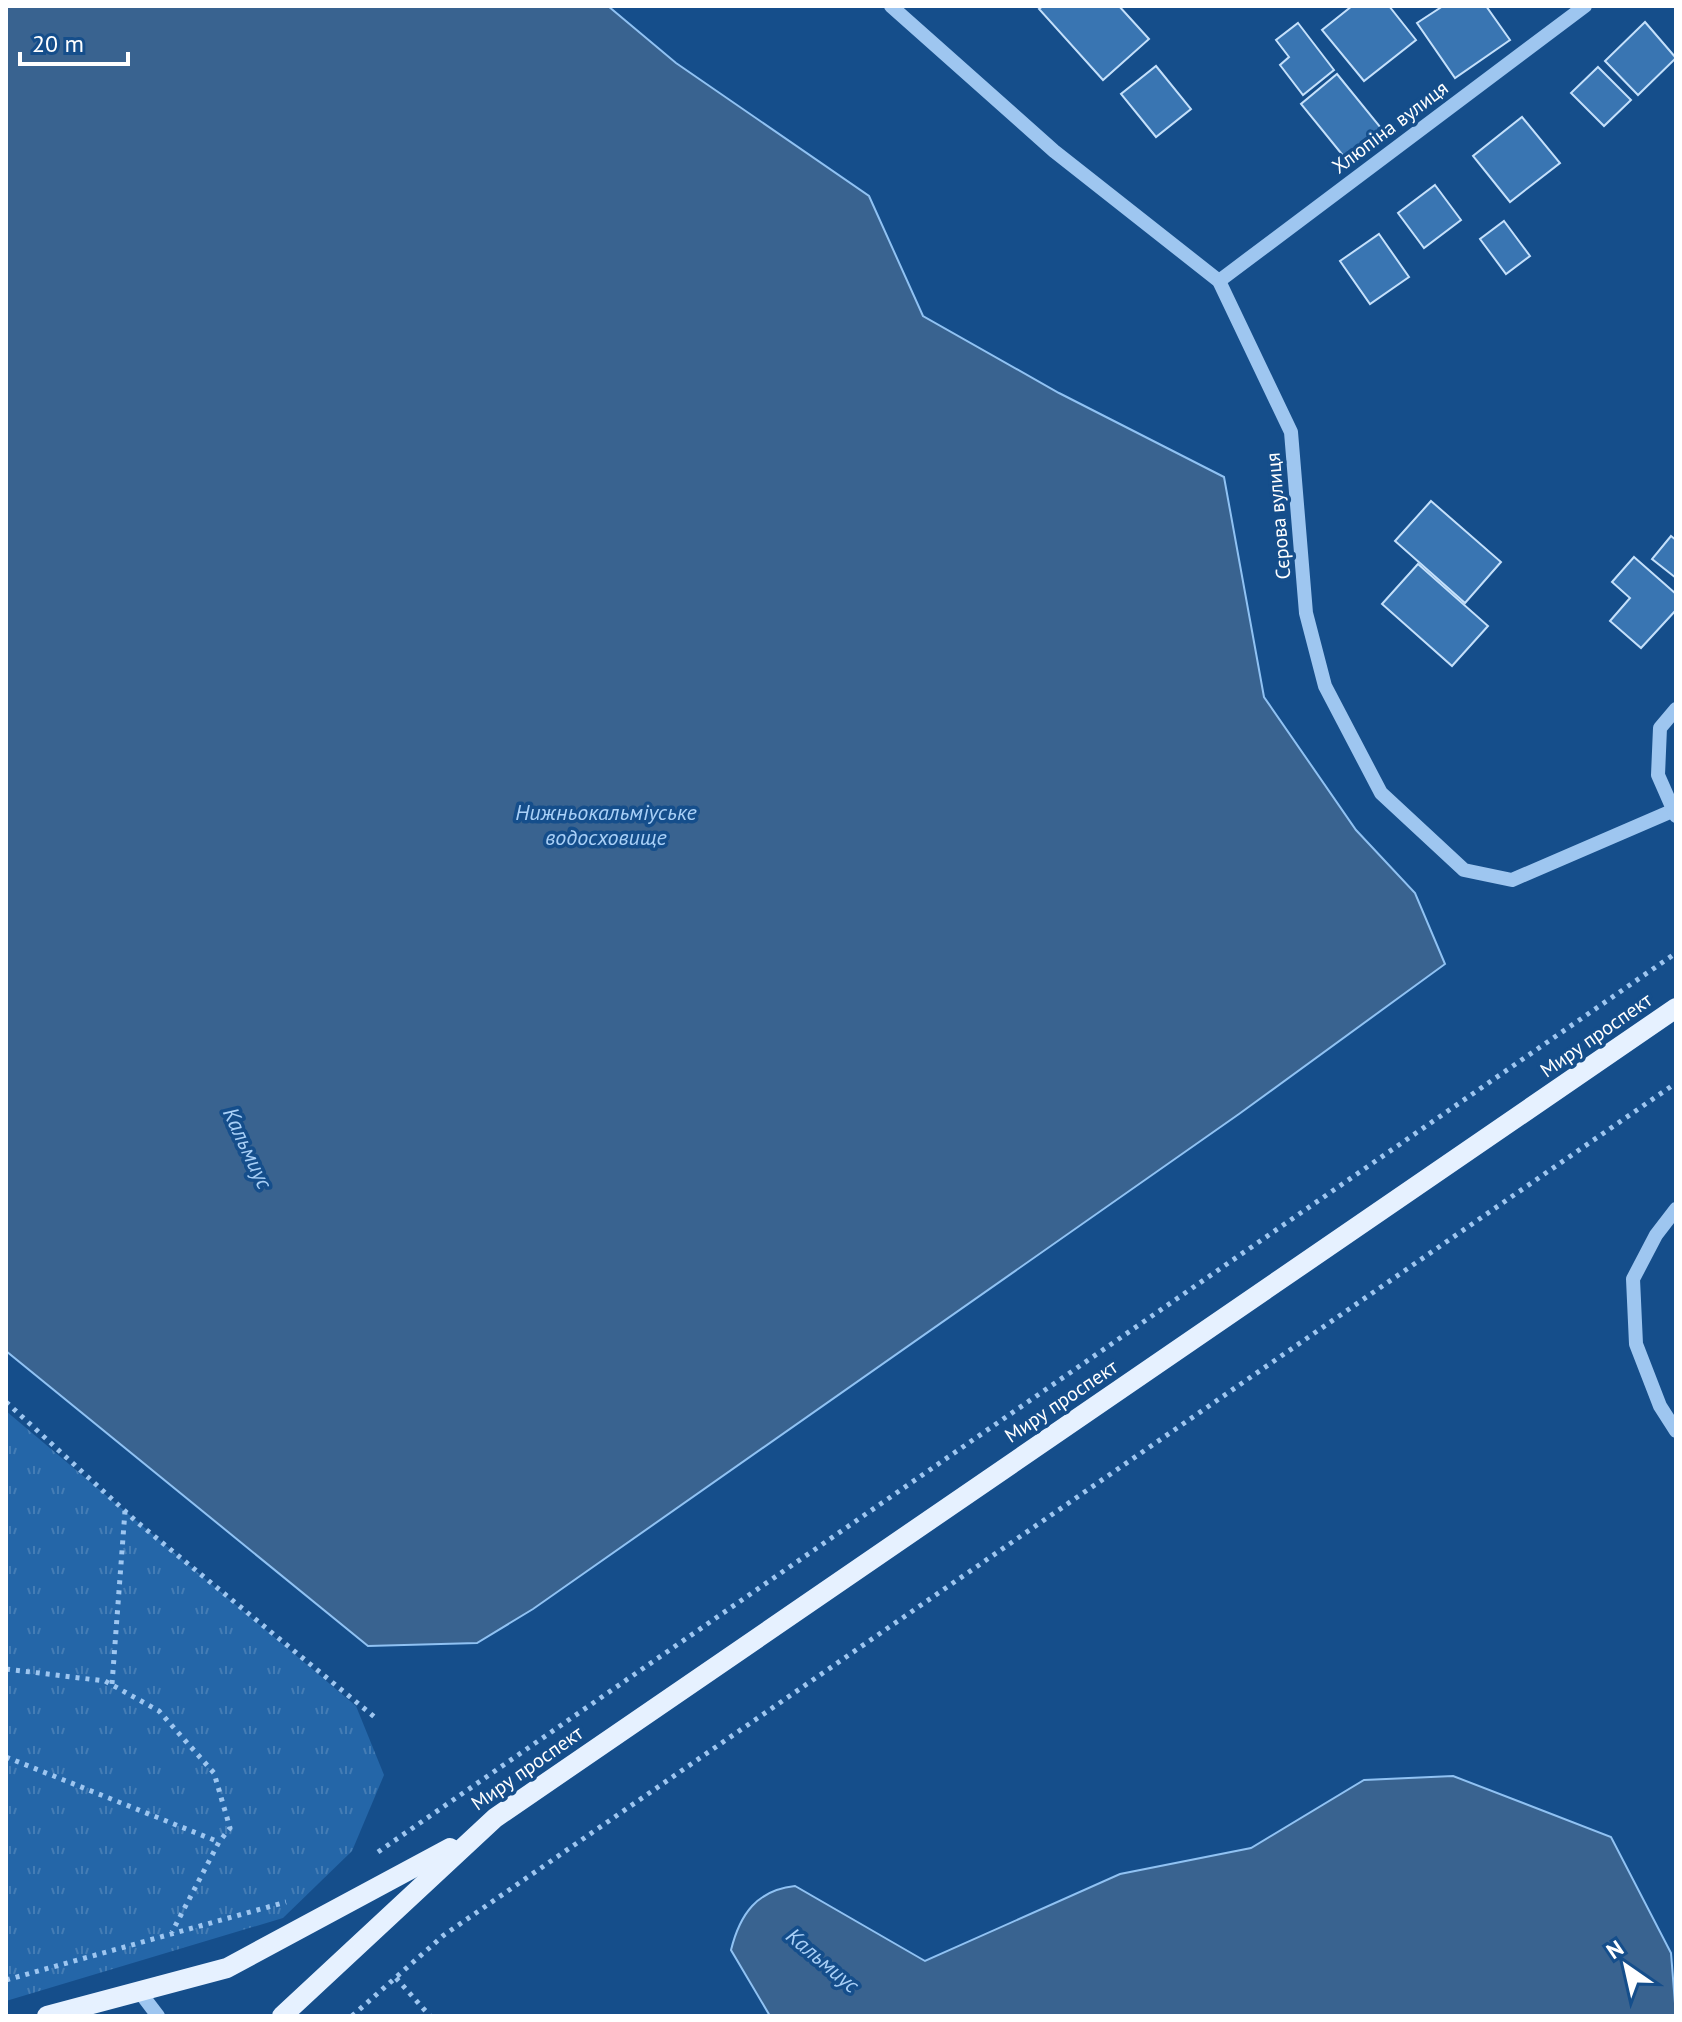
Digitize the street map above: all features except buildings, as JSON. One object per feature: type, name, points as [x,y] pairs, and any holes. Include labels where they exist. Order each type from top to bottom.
[{"type":"main road","name":"Миру проспект","points":[[282,2016],[474,1834],[495,1818],[1676,1008]]},
{"type":"main road","name":"Миру проспект","points":[[47,2016],[227,1968],[474,1834]]},
{"type":"street","name":"Сєрова вулиця","points":[[891,6],[1054,151],[1219,281],[1291,432],[1306,613],[1325,686],[1381,793],[1464,870],[1512,880],[1674,813]]},
{"type":"street","name":"Хлюпіна вулиця","points":[[1219,281],[1585,6]]},
{"type":"street","points":[[1674,813],[1658,775],[1660,728],[1676,709]]},
{"type":"street","points":[[1676,1209],[1656,1235],[1633,1279],[1636,1344],[1660,1406],[1676,1431]]},
{"type":"street","points":[[139,1991],[158,2016]]},
{"type":"path","points":[[376,1853],[1676,953]]},
{"type":"path","points":[[352,2016],[444,1935],[1676,1083]]},
{"type":"path","points":[[6,1402],[125,1511],[377,1719]]},
{"type":"path","points":[[112,1684],[125,1511]]},
{"type":"path","points":[[6,1669],[112,1684],[159,1711],[214,1773],[230,1828],[219,1842],[171,1934]]},
{"type":"path","points":[[6,1757],[219,1842]]},
{"type":"path","points":[[6,1980],[289,1901]]},
{"type":"path","points":[[396,1978],[430,2016]]},
{"type":"green space","points":[[6,1411],[356,1706],[384,1775],[352,1851],[283,1918],[6,2001]]},
{"type":"water","name":"Нижньокальміуське водосховище","points":[[6,6],[608,6],[676,63],[869,196],[923,316],[1059,393],[1224,477],[1264,697],[1356,830],[1415,893],[1445,964],[1239,1114],[533,1609],[477,1643],[368,1646],[6,1351]]},
{"type":"water","name":"Кальмиус","points":[[1453,1776],[1611,1837],[1671,1953],[1676,2016],[770,2016],[731,1950],[739,1925],[752,1906],[770,1893],[795,1886],[925,1961],[1120,1874],[1251,1848],[1364,1780]]}]
